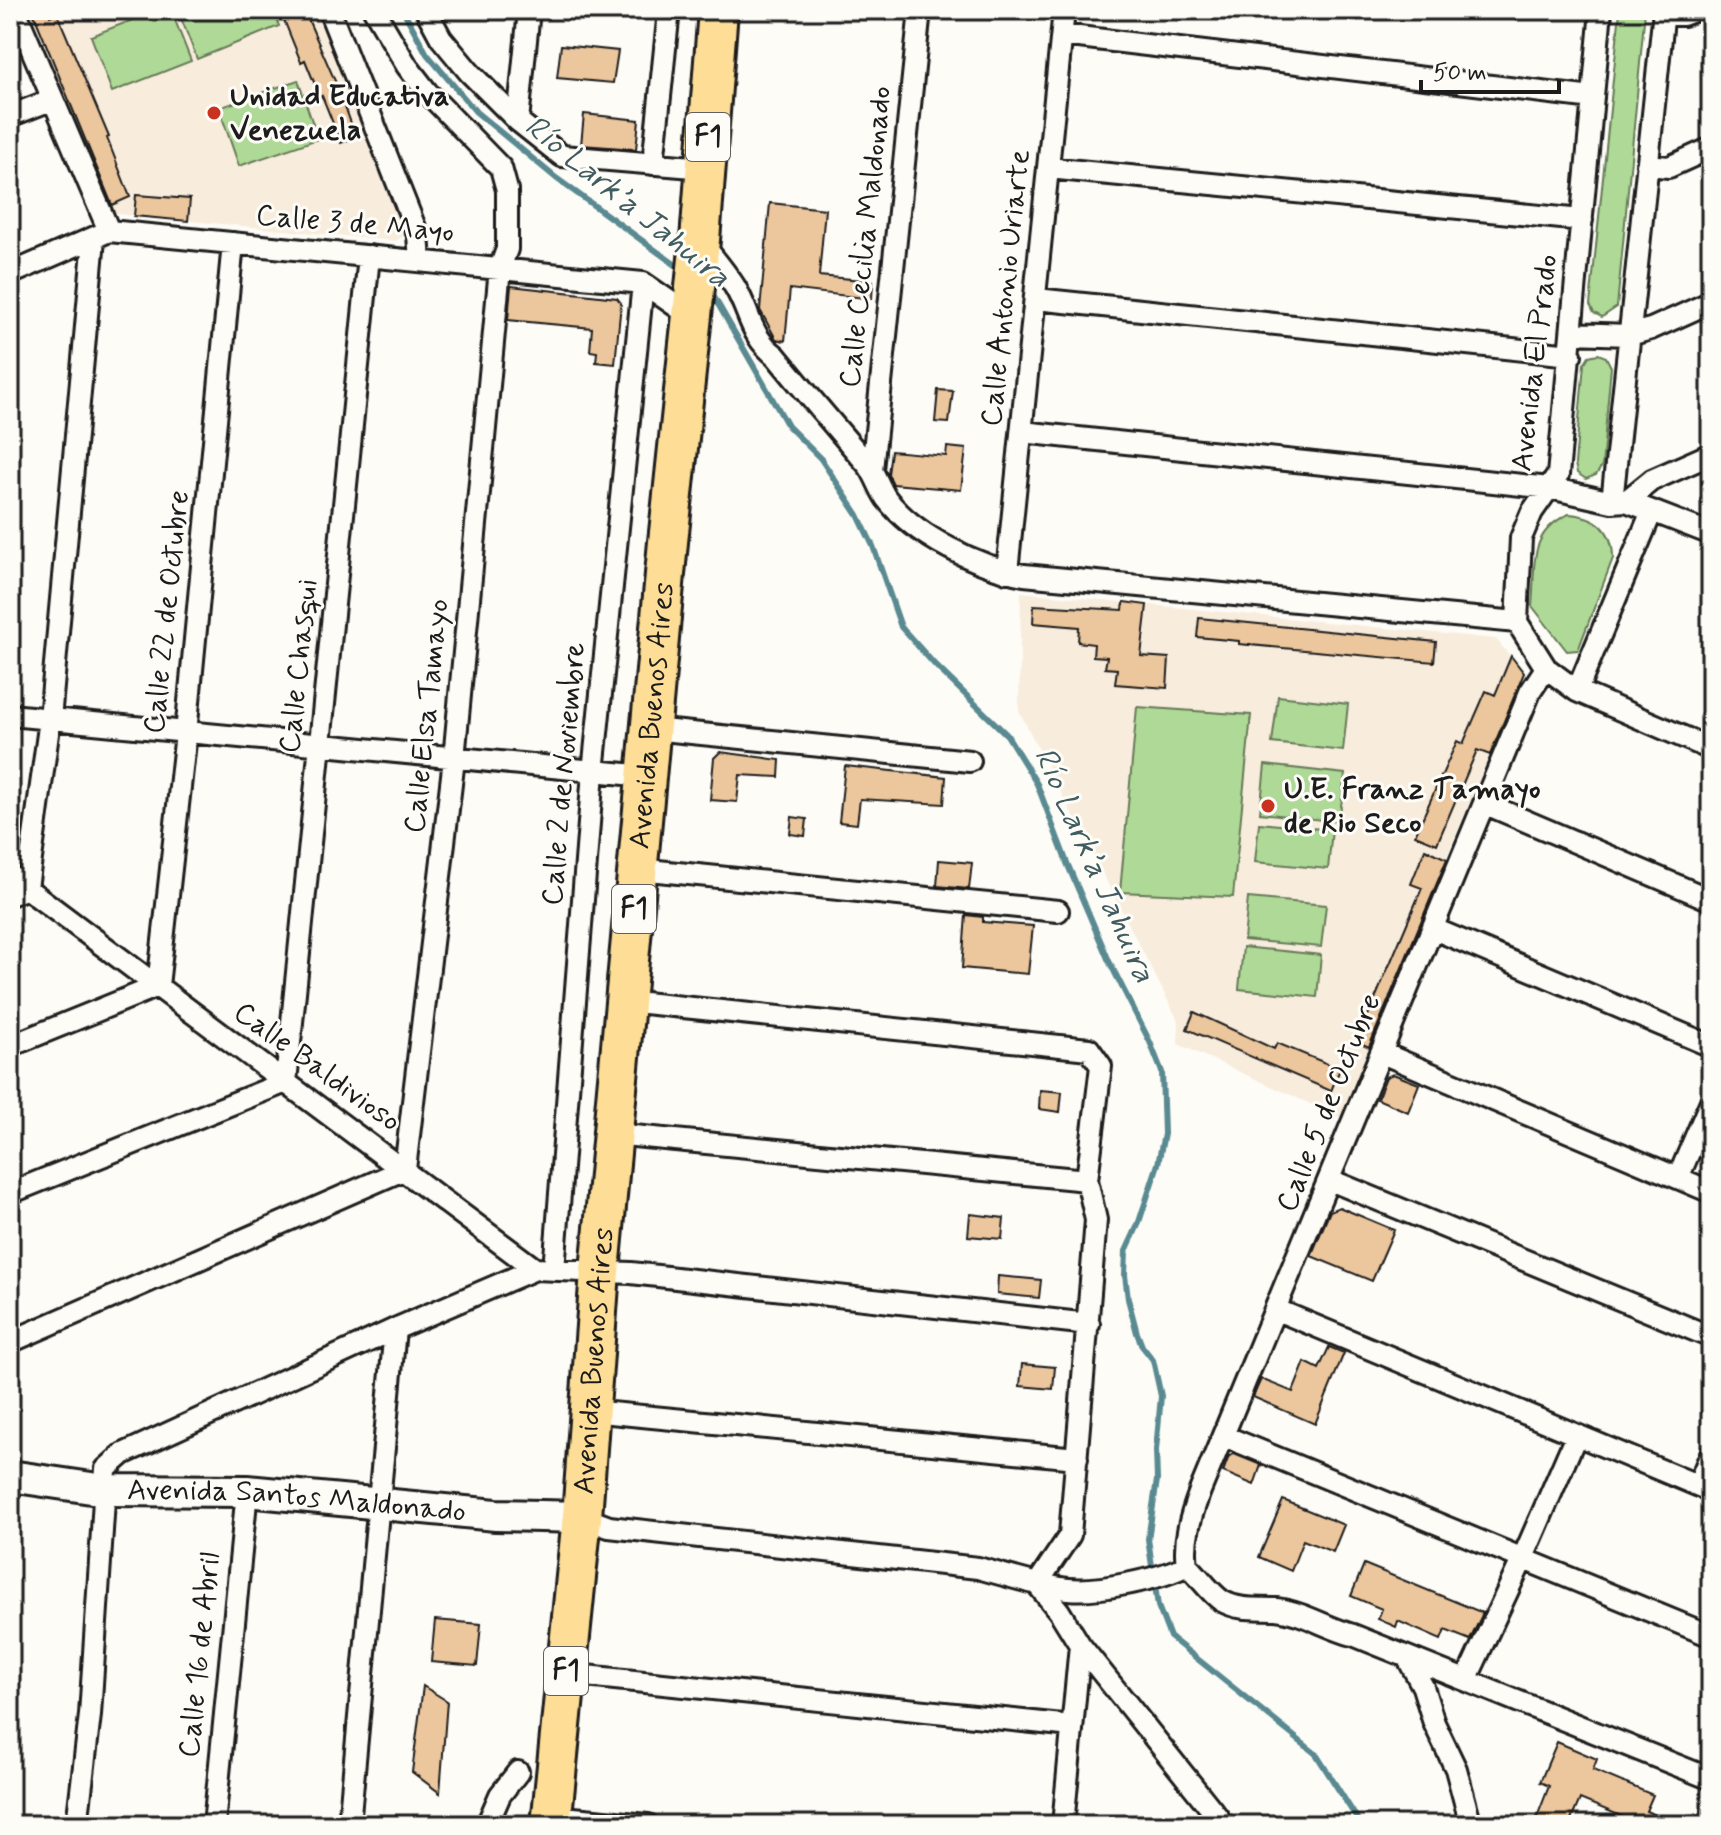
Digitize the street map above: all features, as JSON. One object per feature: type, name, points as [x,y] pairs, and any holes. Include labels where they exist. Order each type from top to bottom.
[{"type":"highway","name":"Avenida Buenos Aires","points":[[582,1517],[600,1271],[668,542],[693,309],[718,10]]},
{"type":"highway","name":"F1","points":[[552,1820],[582,1517]]},
{"type":"street","points":[[15,10],[101,235],[50,719],[18,892]]},
{"type":"street","points":[[329,10],[418,235],[420,260]]},
{"type":"street","name":"Calle Elsa Tamayo","points":[[374,10],[407,66],[427,92],[501,168],[507,190],[507,249],[500,268],[454,759],[405,1169]]},
{"type":"street","points":[[426,10],[450,50],[518,121],[562,156],[705,168]]},
{"type":"street","points":[[518,121],[529,10]]},
{"type":"street","points":[[653,164],[669,10]]},
{"type":"street","name":"Calle Cecilia Maldonado","points":[[872,470],[920,10]]},
{"type":"street","name":"Calle Antonio Uriarte","points":[[1007,572],[1064,10]]},
{"type":"street","name":"Avenida El Prado","points":[[1517,622],[1521,538],[1532,512],[1558,475],[1601,10]]},
{"type":"street","points":[[1619,502],[1629,335],[1663,13],[1683,15],[1696,10]]},
{"type":"street","points":[[1062,35],[1593,98]]},
{"type":"street","points":[[10,116],[51,100]]},
{"type":"street","points":[[1647,165],[1669,167],[1711,148]]},
{"type":"street","points":[[1048,168],[1582,220]]},
{"type":"street","name":"Calle 3 de Mayo","points":[[10,274],[101,235],[233,243],[643,283],[693,309]]},
{"type":"street","name":"Calle 22 de Octubre","points":[[158,986],[186,733],[233,243]]},
{"type":"street","points":[[698,252],[735,288],[762,345],[776,356],[872,470],[886,498],[913,524],[948,548],[1007,572],[1517,622],[1546,668],[1577,691],[1711,749]]},
{"type":"street","name":"Calle Chasqui","points":[[286,1082],[369,256]]},
{"type":"street","name":"Calle 2 de Noviembre","points":[[545,1270],[643,283]]},
{"type":"street","points":[[1036,299],[1571,355]]},
{"type":"street","points":[[1573,333],[1629,335],[1651,329],[1711,302]]},
{"type":"street","points":[[1022,432],[1550,488],[1652,511],[1711,534]]},
{"type":"street","points":[[1619,502],[1652,480],[1711,454]]},
{"type":"street","points":[[1577,691],[1652,511]]},
{"type":"street","name":"Calle 5 de Octubre","points":[[1187,1565],[1185,1550],[1191,1518],[1530,692],[1546,668]]},
{"type":"street","points":[[10,715],[646,776]]},
{"type":"street","points":[[652,729],[970,761]]},
{"type":"street","points":[[1486,804],[1711,900]]},
{"type":"street","points":[[638,869],[1058,911]]},
{"type":"street","name":"Calle Baldivioso","points":[[10,876],[18,892],[158,986],[545,1270]]},
{"type":"street","points":[[1434,929],[1711,1046]]},
{"type":"street","points":[[10,1046],[158,986]]},
{"type":"street","points":[[625,1001],[1089,1049],[1101,1066],[1087,1180],[1096,1220],[1070,1535],[1037,1584]]},
{"type":"street","points":[[1382,1053],[1711,1192]]},
{"type":"street","points":[[10,1193],[286,1082]]},
{"type":"street","points":[[1678,1178],[1711,1101]]},
{"type":"street","points":[[613,1134],[1087,1180]]},
{"type":"street","points":[[10,1342],[405,1169]]},
{"type":"street","points":[[1330,1180],[1711,1337]]},
{"type":"street","points":[[77,1825],[90,1715],[106,1469],[123,1454],[395,1329],[545,1270],[600,1271],[1089,1324]]},
{"type":"street","points":[[1277,1310],[1704,1488],[1711,1454]]},
{"type":"street","points":[[349,1825],[395,1329]]},
{"type":"street","points":[[590,1411],[1077,1458]]},
{"type":"street","points":[[1224,1436],[1711,1636]]},
{"type":"street","points":[[1466,1680],[1576,1436]]},
{"type":"street","name":"Avenida Santos Maldonado","points":[[10,1476],[105,1490],[247,1491],[496,1515],[582,1517]]},
{"type":"street","name":"Calle 16 de Abril","points":[[214,1825],[247,1491]]},
{"type":"street","points":[[582,1517],[609,1527],[978,1568],[1071,1590],[1168,1576],[1187,1565],[1220,1599],[1236,1608],[1277,1609],[1299,1614],[1711,1779]]},
{"type":"street","points":[[1037,1584],[1059,1611],[1080,1645],[1224,1825]]},
{"type":"street","points":[[1063,1825],[1080,1645]]},
{"type":"street","points":[[1407,1657],[1423,1687],[1434,1723],[1456,1769],[1471,1825]]},
{"type":"street","points":[[566,1674],[1072,1726]]},
{"type":"street","points":[[487,1825],[500,1795],[518,1772]]},
{"type":"street","points":[[552,1820],[648,1825]]},
{"type":"shaded area","name":"Unidad Educativa Venezuela","points":[[28,10],[315,10],[405,228],[403,236],[396,241],[118,214],[113,211]]},
{"type":"shaded area","name":"U.E. Franz Tamayo de Rio Seco","points":[[1021,592],[1496,639],[1524,673],[1446,858],[1451,861],[1344,1119],[1178,1044],[1179,1022],[1019,711]]},
{"type":"green space","points":[[158,10],[171,10],[191,61],[112,92],[91,36]]},
{"type":"green space","points":[[178,10],[273,10],[279,26],[197,59]]},
{"type":"green space","points":[[1645,10],[1617,307],[1602,317],[1594,313],[1590,305],[1620,11]]},
{"type":"green space","points":[[298,80],[318,139],[239,166],[219,108]]},
{"type":"green space","points":[[1598,354],[1606,357],[1611,367],[1602,466],[1596,475],[1586,479],[1577,473],[1575,464],[1584,364],[1589,356]]},
{"type":"green space","points":[[1569,514],[1588,518],[1602,526],[1610,539],[1613,558],[1578,650],[1567,651],[1532,606],[1534,564],[1540,541],[1546,531]]},
{"type":"green space","points":[[1278,696],[1348,704],[1343,751],[1272,743]]},
{"type":"green space","points":[[1137,707],[1251,715],[1233,897],[1120,892]]},
{"type":"green space","points":[[1265,765],[1345,774],[1339,822],[1260,813]]},
{"type":"green space","points":[[1259,823],[1332,830],[1328,869],[1255,862]]},
{"type":"green space","points":[[1248,898],[1326,905],[1321,947],[1244,940]]},
{"type":"green space","points":[[1243,947],[1321,955],[1317,997],[1239,989]]},
{"type":"building","points":[[32,10],[48,10],[50,16],[57,13],[109,137],[130,197],[112,205]]},
{"type":"building","points":[[280,10],[304,10],[356,137],[341,143],[305,60],[301,62]]},
{"type":"building","points":[[561,45],[618,51],[613,83],[557,78]]},
{"type":"building","points":[[584,114],[639,120],[636,149],[581,145]]},
{"type":"building","points":[[136,195],[190,199],[188,221],[134,216]]},
{"type":"building","points":[[770,203],[825,209],[819,276],[873,281],[872,299],[790,289],[785,341],[776,339],[760,310]]},
{"type":"building","points":[[511,286],[617,298],[621,303],[615,364],[596,362],[597,352],[590,351],[592,328],[508,320]]},
{"type":"building","points":[[938,390],[953,391],[949,423],[935,422]]},
{"type":"building","points":[[947,447],[966,449],[961,490],[893,484],[888,474],[891,451],[946,456]]},
{"type":"building","points":[[1124,602],[1147,605],[1141,656],[1169,658],[1167,688],[1115,684],[1117,669],[1105,668],[1107,657],[1093,656],[1094,644],[1078,642],[1079,627],[1033,623],[1034,605],[1123,610]]},
{"type":"building","points":[[1199,618],[1436,642],[1434,662],[1239,644],[1239,641],[1197,637]]},
{"type":"building","points":[[1511,656],[1524,673],[1490,755],[1477,750],[1437,844],[1415,835],[1457,741],[1463,744],[1486,691],[1495,695]]},
{"type":"building","points":[[720,752],[780,760],[779,777],[740,775],[737,802],[710,800],[714,758]]},
{"type":"building","points":[[845,766],[946,777],[944,804],[860,799],[857,824],[839,822]]},
{"type":"building","points":[[792,817],[807,819],[805,836],[790,834]]},
{"type":"building","points":[[1425,849],[1447,859],[1369,1047],[1358,1042],[1422,888],[1411,884]]},
{"type":"building","points":[[939,860],[972,863],[969,889],[937,886]]},
{"type":"building","points":[[966,915],[983,917],[983,922],[1033,926],[1028,974],[962,968]]},
{"type":"building","points":[[1194,1012],[1274,1049],[1277,1043],[1340,1069],[1331,1091],[1187,1029]]},
{"type":"building","points":[[1393,1074],[1419,1084],[1408,1112],[1377,1099],[1386,1077]]},
{"type":"building","points":[[1040,1090],[1062,1092],[1060,1112],[1039,1109]]},
{"type":"building","points":[[1339,1207],[1394,1230],[1372,1281],[1311,1256],[1330,1211]]},
{"type":"building","points":[[970,1214],[1004,1218],[1002,1239],[968,1236]]},
{"type":"building","points":[[998,1276],[1041,1280],[1039,1298],[997,1294]]},
{"type":"building","points":[[1329,1347],[1344,1353],[1315,1424],[1253,1397],[1261,1379],[1293,1392],[1305,1362],[1319,1369]]},
{"type":"building","points":[[1022,1364],[1055,1367],[1053,1389],[1020,1386]]},
{"type":"building","points":[[1234,1454],[1261,1465],[1254,1485],[1223,1472],[1229,1456]]},
{"type":"building","points":[[1283,1500],[1344,1525],[1333,1552],[1303,1540],[1291,1571],[1259,1557]]},
{"type":"building","points":[[1364,1564],[1483,1613],[1470,1640],[1445,1630],[1441,1640],[1398,1621],[1396,1627],[1378,1619],[1382,1609],[1351,1596]]},
{"type":"building","points":[[435,1620],[481,1624],[477,1666],[431,1662]]},
{"type":"building","points":[[423,1686],[447,1701],[440,1793],[412,1772]]},
{"type":"building","points":[[1557,1742],[1597,1759],[1593,1770],[1653,1795],[1646,1811],[1679,1825],[1624,1825],[1626,1818],[1580,1799],[1569,1825],[1534,1825],[1549,1786],[1540,1782]]},
{"type":"waterway","name":"Río Lark’a Jahuira","points":[[403,10],[427,54],[476,112],[556,178],[684,271]]},
{"type":"waterway","name":"Río Lark’a Jahuira","points":[[708,292],[714,297],[788,426],[821,459],[858,515],[873,546],[901,627],[1007,735],[1037,784],[1109,961],[1150,1042],[1162,1072],[1164,1134],[1158,1164],[1126,1251],[1125,1275],[1137,1333],[1153,1360],[1161,1396],[1156,1450],[1157,1480],[1148,1539],[1158,1606],[1170,1637],[1316,1754],[1361,1825]]},
{"type":"place","name":"Unidad Educativa Venezuela","points":[[214,113]]},
{"type":"place","name":"U.E. Franz Tamayo de Rio Seco","points":[[1268,806]]}]
